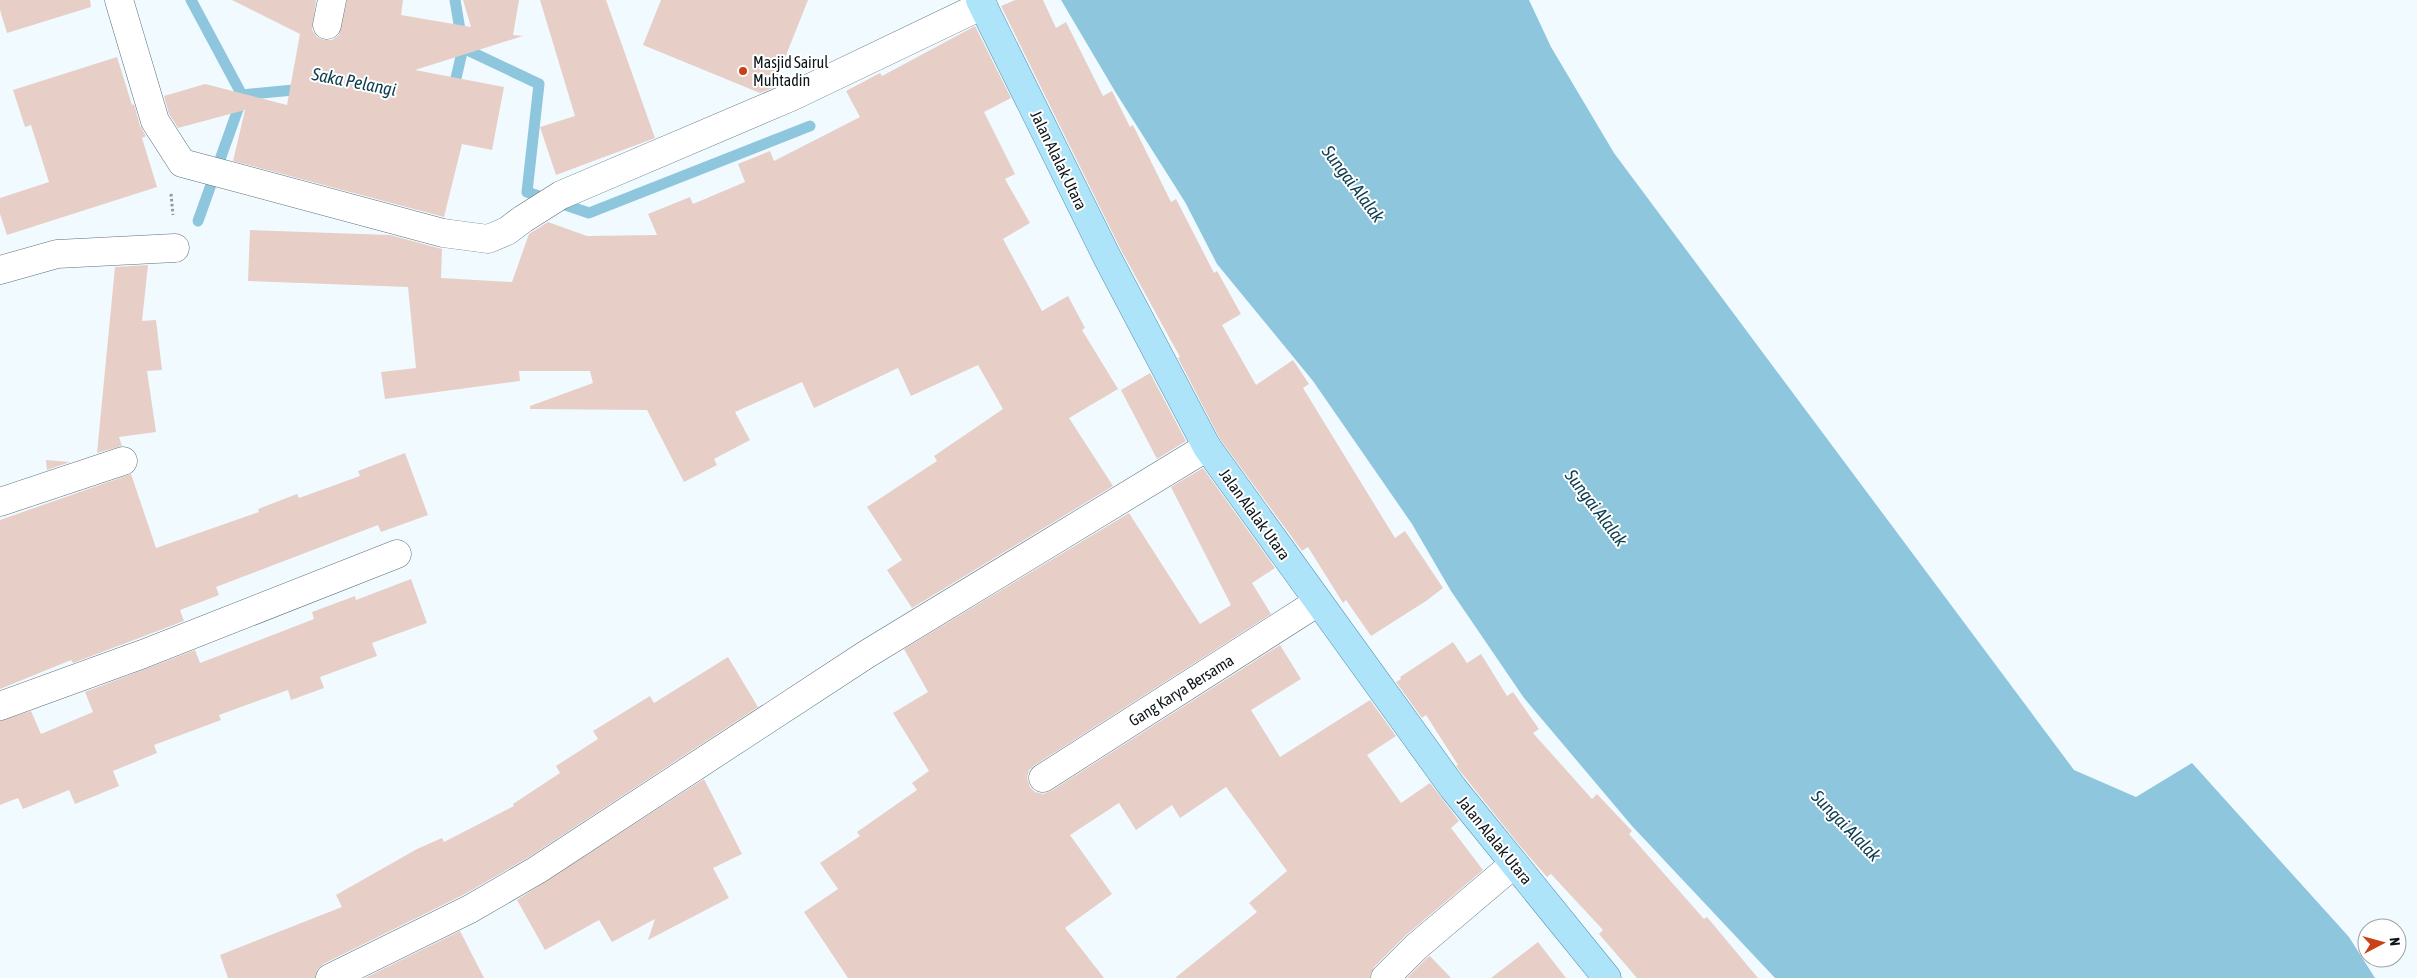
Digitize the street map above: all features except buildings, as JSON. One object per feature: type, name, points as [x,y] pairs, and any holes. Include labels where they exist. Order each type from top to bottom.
[{"type":"main road","name":"Jalan Alalak Utara","points":[[982,3],[1107,257],[1207,447],[1453,788],[1607,978]]},
{"type":"street","points":[[119,0],[155,121],[182,163],[443,233],[488,239],[507,231],[562,195],[791,97],[982,3]]},
{"type":"street","points":[[0,270],[57,254],[175,248]]},
{"type":"street","points":[[330,978],[470,909],[537,870],[866,654],[1207,447]]},
{"type":"street","points":[[0,502],[123,461]]},
{"type":"street","points":[[0,706],[143,654],[397,554]]},
{"type":"street","name":"Gang Karya Bersama","points":[[1043,778],[1318,602]]},
{"type":"street","points":[[1385,978],[1416,947],[1514,864]]},
{"type":"water","name":"Sungai Alalak","points":[[1061,0],[1529,0],[1551,47],[1614,153],[2074,770],[2136,797],[2192,763],[2349,937],[2357,950],[2357,968],[2369,968],[2375,978],[1775,978],[1632,826],[1524,698],[1451,591],[1412,524],[1313,381],[1217,264],[1185,202],[1116,93]]},
{"type":"waterway","name":"Saka Pelangi","points":[[191,0],[242,95],[304,89]]},
{"type":"waterway","name":"Saka Pelangi","points":[[453,91],[463,48],[455,0]]},
{"type":"waterway","points":[[463,48],[539,84],[527,192],[589,213],[810,126]]},
{"type":"waterway","points":[[198,221],[242,98]]},
{"type":"place","name":"Masjid Sairul Muhtadin","points":[[743,71]]}]
